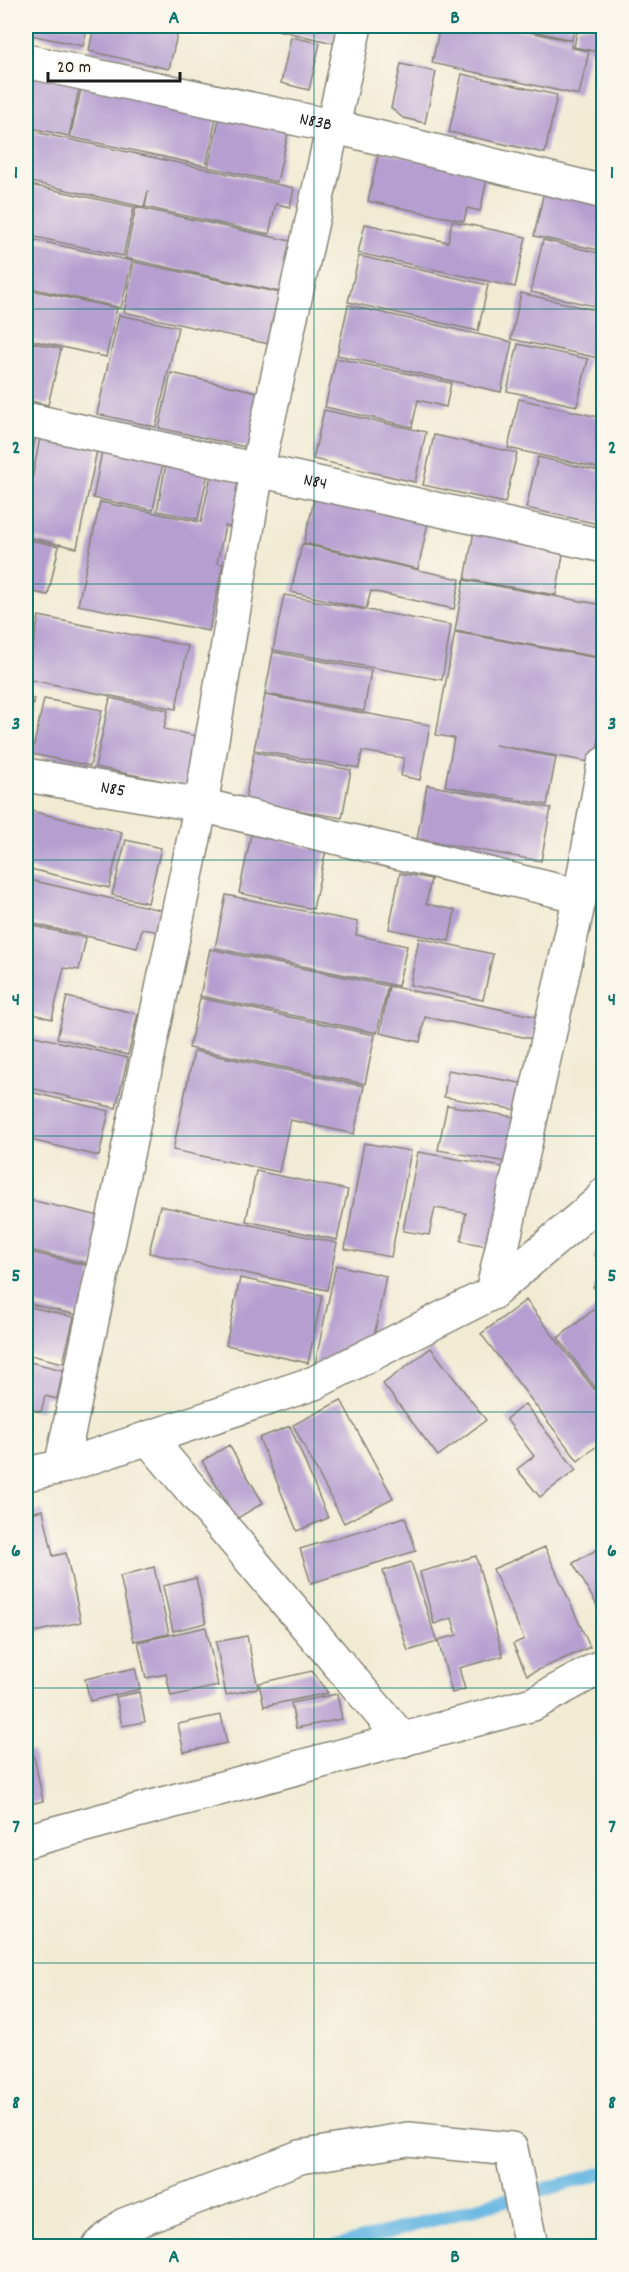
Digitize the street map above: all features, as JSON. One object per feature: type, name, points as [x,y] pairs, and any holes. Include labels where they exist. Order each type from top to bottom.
[{"type":"street","points":[[61,1467],[201,805],[257,471],[331,126],[355,26]]},
{"type":"street","name":"N83B","points":[[26,61],[331,126],[603,192]]},
{"type":"street","name":"N84","points":[[26,419],[603,546]]},
{"type":"street","points":[[492,1293],[580,896],[603,764]]},
{"type":"street","name":"N85","points":[[26,774],[201,805],[580,896]]},
{"type":"street","points":[[26,1474],[61,1467],[314,1383],[492,1293],[600,1201],[603,1195]]},
{"type":"street","points":[[148,1438],[403,1740]]},
{"type":"street","points":[[26,1841],[533,1704],[603,1665]]},
{"type":"street","points":[[99,2247],[124,2225],[300,2157],[408,2139],[511,2149],[531,2247]]},
{"type":"building","points":[[26,26],[88,26],[83,46],[26,34]]},
{"type":"building","points":[[94,26],[179,26],[169,69],[89,51]]},
{"type":"building","points":[[260,26],[346,26],[342,45]]},
{"type":"building","points":[[440,26],[501,26],[572,41],[571,48],[589,51],[579,95],[432,63]]},
{"type":"building","points":[[512,26],[575,26],[572,40]]},
{"type":"building","points":[[578,26],[603,26],[603,53],[574,47]]},
{"type":"building","points":[[291,37],[320,43],[309,90],[281,83]]},
{"type":"building","points":[[401,64],[436,72],[425,123],[403,118],[391,108]]},
{"type":"building","points":[[26,72],[80,84],[69,136],[26,127]]},
{"type":"building","points":[[462,74],[557,95],[545,153],[449,132]]},
{"type":"building","points":[[82,85],[217,114],[206,166],[70,137]]},
{"type":"building","points":[[220,115],[289,129],[277,182],[208,167]]},
{"type":"building","points":[[26,130],[294,188],[290,207],[276,204],[269,234],[145,207],[148,191],[144,207],[26,181]]},
{"type":"building","points":[[379,151],[488,175],[480,211],[467,208],[464,221],[368,201]]},
{"type":"building","points":[[26,184],[134,207],[123,256],[26,235]]},
{"type":"building","points":[[545,187],[603,200],[603,251],[534,236]]},
{"type":"building","points":[[136,207],[300,243],[289,294],[125,258]]},
{"type":"building","points":[[452,221],[526,237],[515,287],[358,253],[365,224],[448,242]]},
{"type":"building","points":[[26,238],[132,261],[121,308],[26,287]]},
{"type":"building","points":[[543,240],[603,254],[603,308],[531,292]]},
{"type":"building","points":[[359,256],[488,285],[478,331],[348,302]]},
{"type":"building","points":[[134,262],[290,295],[278,346],[124,312]]},
{"type":"building","points":[[26,289],[117,308],[106,357],[26,339]]},
{"type":"building","points":[[521,293],[603,312],[603,359],[511,339]]},
{"type":"building","points":[[348,305],[512,342],[501,392],[337,355]]},
{"type":"building","points":[[119,315],[178,327],[156,427],[97,414]]},
{"type":"building","points":[[26,341],[61,349],[48,405],[26,400]]},
{"type":"building","points":[[518,344],[588,359],[577,406],[507,391]]},
{"type":"building","points":[[336,358],[451,383],[446,407],[418,400],[412,427],[325,407]]},
{"type":"building","points":[[171,373],[267,394],[255,449],[159,428]]},
{"type":"building","points":[[519,399],[603,418],[603,469],[508,448]]},
{"type":"building","points":[[324,410],[426,432],[415,482],[313,459]]},
{"type":"building","points":[[26,428],[37,431],[27,482],[26,482]]},
{"type":"building","points":[[41,433],[98,445],[77,548],[26,537],[26,509]]},
{"type":"building","points":[[434,435],[517,453],[505,503],[423,485]]},
{"type":"building","points":[[103,446],[164,459],[153,510],[93,498]]},
{"type":"building","points":[[538,457],[603,472],[603,525],[526,508]]},
{"type":"building","points":[[167,459],[209,468],[198,519],[157,511]]},
{"type":"building","points":[[212,470],[252,478],[241,529],[225,526],[217,563],[223,564],[209,631],[78,605],[100,502],[201,522]]},
{"type":"building","points":[[316,492],[429,518],[418,569],[304,543]]},
{"type":"building","points":[[475,526],[565,543],[556,595],[465,579]]},
{"type":"building","points":[[26,539],[59,546],[48,595],[33,592],[29,616],[26,615]]},
{"type":"building","points":[[302,544],[460,579],[454,609],[371,591],[366,609],[291,592]]},
{"type":"building","points":[[464,580],[603,605],[603,658],[455,631]]},
{"type":"building","points":[[284,595],[451,625],[442,680],[273,650]]},
{"type":"building","points":[[39,616],[188,646],[176,709],[26,679]]},
{"type":"building","points":[[455,632],[603,659],[603,716],[595,763],[495,745],[556,757],[547,805],[445,786],[454,738],[436,735]]},
{"type":"building","points":[[273,652],[371,670],[364,711],[265,694]]},
{"type":"building","points":[[265,695],[430,725],[420,780],[401,776],[404,758],[362,751],[359,768],[254,750]]},
{"type":"building","points":[[26,697],[34,699],[27,734],[26,734]]},
{"type":"building","points":[[110,698],[168,710],[164,729],[201,737],[192,787],[95,767]]},
{"type":"building","points":[[44,699],[102,710],[90,766],[32,754]]},
{"type":"building","points":[[254,752],[351,770],[342,818],[245,801]]},
{"type":"building","points":[[427,785],[551,808],[541,861],[417,839]]},
{"type":"building","points":[[26,810],[122,832],[109,888],[26,868]]},
{"type":"building","points":[[251,835],[326,850],[313,909],[239,893]]},
{"type":"building","points":[[126,840],[161,848],[148,903],[112,895]]},
{"type":"building","points":[[400,873],[431,879],[426,904],[455,910],[449,941],[389,929]]},
{"type":"building","points":[[26,879],[165,911],[160,932],[142,929],[137,948],[26,922]]},
{"type":"building","points":[[226,895],[358,922],[356,935],[407,946],[398,986],[215,948]]},
{"type":"building","points":[[26,924],[86,938],[79,970],[64,968],[52,1019],[26,1012]]},
{"type":"building","points":[[419,938],[493,954],[483,1000],[410,985]]},
{"type":"building","points":[[210,949],[388,986],[377,1033],[200,996]]},
{"type":"building","points":[[389,986],[538,1017],[533,1039],[425,1017],[420,1042],[380,1033]]},
{"type":"building","points":[[67,997],[138,1014],[128,1055],[57,1038]]},
{"type":"building","points":[[200,998],[375,1035],[365,1084],[189,1048]]},
{"type":"building","points":[[26,1034],[128,1058],[116,1108],[26,1087]]},
{"type":"building","points":[[194,1051],[364,1086],[354,1134],[290,1120],[279,1172],[173,1150]]},
{"type":"building","points":[[448,1070],[526,1084],[522,1111],[444,1097]]},
{"type":"building","points":[[26,1091],[109,1111],[99,1156],[26,1139]]},
{"type":"building","points":[[447,1105],[520,1118],[512,1163],[438,1150]]},
{"type":"building","points":[[364,1143],[411,1151],[391,1257],[345,1249]]},
{"type":"building","points":[[418,1152],[508,1168],[493,1247],[461,1241],[466,1213],[435,1208],[429,1235],[403,1231]]},
{"type":"building","points":[[256,1171],[348,1190],[337,1240],[246,1221]]},
{"type":"building","points":[[26,1199],[104,1217],[93,1265],[26,1249]]},
{"type":"building","points":[[160,1206],[337,1243],[327,1290],[149,1253]]},
{"type":"building","points":[[603,1244],[603,1262],[594,1255]]},
{"type":"building","points":[[26,1251],[93,1267],[81,1316],[26,1303]]},
{"type":"building","points":[[336,1265],[386,1276],[372,1347],[315,1364]]},
{"type":"building","points":[[603,1274],[603,1296],[593,1287]]},
{"type":"building","points":[[240,1278],[322,1295],[308,1363],[226,1345]]},
{"type":"building","points":[[526,1300],[603,1401],[603,1441],[578,1461],[481,1334]]},
{"type":"building","points":[[601,1304],[603,1308],[603,1398],[558,1338]]},
{"type":"building","points":[[26,1306],[74,1317],[63,1363],[26,1354]]},
{"type":"building","points":[[431,1348],[486,1420],[438,1456],[383,1384]]},
{"type":"building","points":[[26,1361],[63,1370],[57,1399],[45,1396],[41,1412],[26,1408]]},
{"type":"building","points":[[341,1400],[393,1498],[344,1523],[293,1425]]},
{"type":"building","points":[[525,1404],[576,1470],[540,1497],[517,1469],[534,1456],[506,1419]]},
{"type":"building","points":[[290,1426],[328,1518],[297,1531],[259,1438]]},
{"type":"building","points":[[229,1445],[263,1503],[236,1519],[202,1461]]},
{"type":"building","points":[[43,1510],[53,1556],[66,1553],[81,1622],[29,1633],[26,1615],[26,1514]]},
{"type":"building","points":[[405,1517],[416,1551],[311,1583],[300,1549]]},
{"type":"building","points":[[603,1546],[603,1616],[573,1563]]},
{"type":"building","points":[[545,1547],[590,1647],[527,1675],[513,1644],[524,1639],[493,1569]]},
{"type":"building","points":[[476,1556],[503,1656],[459,1668],[465,1689],[452,1693],[438,1640],[457,1635],[452,1618],[434,1624],[420,1572]]},
{"type":"building","points":[[411,1562],[437,1642],[408,1651],[383,1571]]},
{"type":"building","points":[[154,1567],[169,1634],[134,1641],[120,1576]]},
{"type":"building","points":[[196,1578],[206,1623],[173,1631],[163,1586]]},
{"type":"building","points":[[206,1627],[218,1686],[171,1696],[166,1674],[146,1678],[138,1642]]},
{"type":"building","points":[[247,1636],[258,1688],[226,1695],[216,1642]]},
{"type":"building","points":[[135,1668],[140,1689],[90,1701],[85,1679]]},
{"type":"building","points":[[312,1671],[328,1693],[264,1706],[259,1683]]},
{"type":"building","points":[[139,1692],[145,1722],[122,1726],[116,1697]]},
{"type":"building","points":[[337,1694],[342,1719],[296,1728],[291,1703]]},
{"type":"building","points":[[221,1715],[227,1743],[184,1752],[178,1724]]},
{"type":"building","points":[[33,1752],[43,1801],[26,1805],[26,1753]]},
{"type":"waterway","points":[[337,2246],[604,2173]]}]
